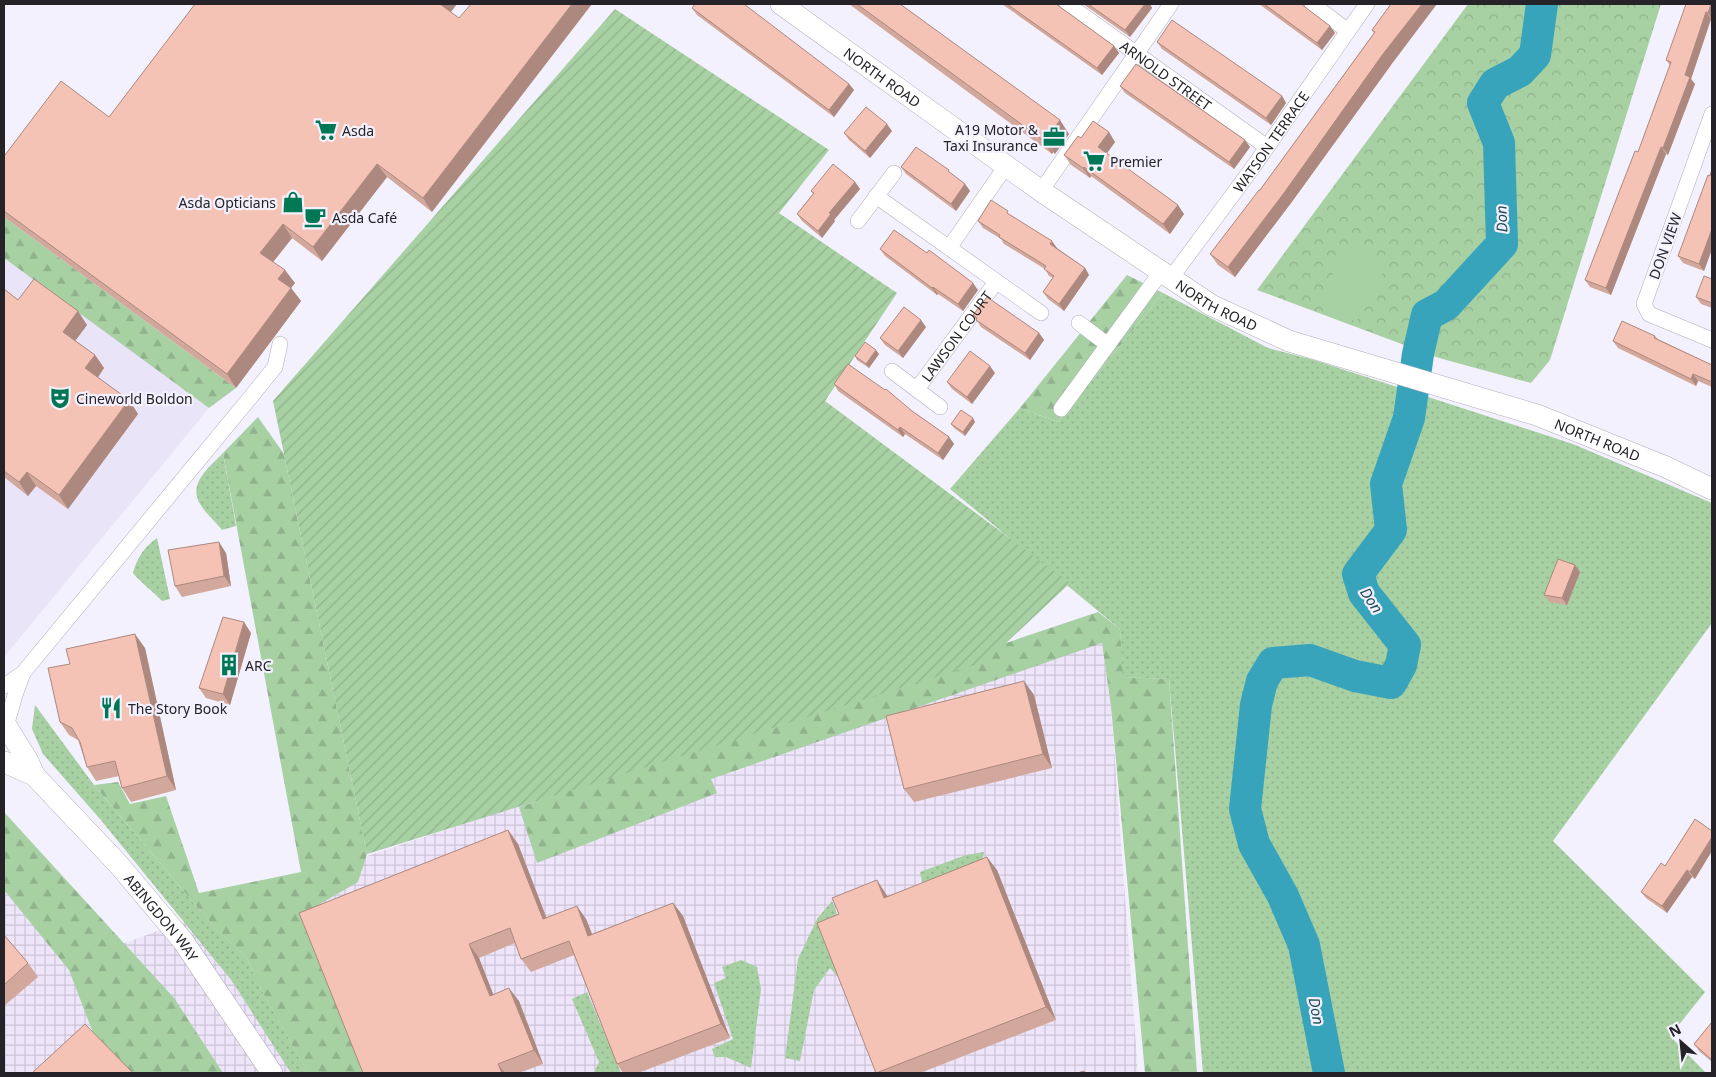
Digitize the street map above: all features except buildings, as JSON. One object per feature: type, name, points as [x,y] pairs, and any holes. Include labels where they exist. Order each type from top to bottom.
[{"type":"street","name":"NORTH ROAD","points":[[781,4],[1041,191],[1211,305],[1290,341],[1537,414],[1666,467],[1712,489]]},
{"type":"street","name":"ARNOLD STREET","points":[[1067,4],[1267,147]]},
{"type":"street","points":[[1041,191],[1171,4]]},
{"type":"street","points":[[1312,4],[1348,31]]},
{"type":"street","name":"WATSON TERRACE","points":[[1061,409],[1108,344],[1166,275],[1267,147],[1367,4]]},
{"type":"street","name":"DON VIEW","points":[[1712,114],[1644,304],[1649,314],[1712,340]]},
{"type":"street","points":[[949,248],[1006,166]]},
{"type":"street","points":[[858,221],[894,172]]},
{"type":"street","name":"LAWSON COURT","points":[[876,196],[1041,313]]},
{"type":"street","name":"LAWSON COURT","points":[[916,390],[996,282]]},
{"type":"street","points":[[1079,323],[1108,344]]},
{"type":"street","points":[[4,686],[23,673],[275,367],[280,344]]},
{"type":"street","name":"LAWSON COURT","points":[[892,371],[940,406]]},
{"type":"street","points":[[5,726],[23,673]]},
{"type":"street","name":"ABINGDON WAY","points":[[5,726],[28,761],[34,775],[119,865],[183,941],[272,1073]]},
{"type":"street","name":"ABINGDON WAY","points":[[4,762],[34,775]]},
{"type":"shaded area","points":[[4,258],[209,408],[4,657]]},
{"type":"shaded area","points":[[1102,643],[1111,707],[1138,1073],[4,1073],[4,877],[83,958],[352,861],[514,807]]},
{"type":"green space","points":[[1468,4],[1661,4],[1550,360],[1531,383],[1439,358],[1257,290]]},
{"type":"green space","points":[[615,9],[829,150],[779,213],[897,293],[825,401],[1070,583],[987,661],[367,854],[273,401]]},
{"type":"green space","points":[[4,217],[236,388],[209,408],[4,258]]},
{"type":"green space","points":[[1349,245],[1387,266],[1356,322],[1317,301]]},
{"type":"green space","points":[[1127,275],[1163,293],[1058,422],[1020,408]]},
{"type":"green space","points":[[1163,293],[1268,348],[1314,360],[1573,444],[1712,503],[1712,623],[1553,841],[1705,992],[1670,1036],[1706,1073],[1203,1073],[1169,679],[1122,677],[1120,629],[950,489],[1020,408],[1058,422]]},
{"type":"green space","points":[[258,417],[284,454],[367,854],[358,882],[308,911],[367,1073],[308,1073],[256,980],[247,958],[215,928],[94,785],[118,782],[130,804],[166,796],[199,893],[301,872],[223,453]]},
{"type":"green space","points":[[223,453],[236,526],[222,530],[201,506],[197,495],[197,488],[202,475]]},
{"type":"green space","points":[[157,538],[170,599],[162,601],[133,573],[142,553]]},
{"type":"green space","points":[[1098,612],[1120,629],[1123,677],[1169,679],[1197,1073],[1145,1073],[1111,707],[1102,643],[711,779],[717,793],[537,863],[519,807]]},
{"type":"green space","points":[[35,705],[94,785],[215,928],[247,958],[256,980],[308,1073],[291,1073],[232,981],[100,819],[43,754],[32,729]]},
{"type":"green space","points":[[4,812],[174,998],[223,1073],[128,1073],[95,1038],[69,970],[4,890]]},
{"type":"green space","points":[[984,852],[981,872],[924,893],[920,872],[966,855]]},
{"type":"green space","points":[[832,901],[842,927],[826,935],[838,977],[830,968],[814,990],[800,1061],[785,1058],[798,959],[817,919]]},
{"type":"green space","points":[[741,960],[757,967],[761,989],[751,1068],[726,1057],[715,1057],[712,1049],[733,1039],[714,983],[726,978],[722,967]]},
{"type":"green space","points":[[587,992],[621,1073],[594,1073],[599,1062],[572,999]]},
{"type":"waterway","name":"Don","points":[[1329,1073],[1304,945],[1283,896],[1254,844],[1245,809],[1256,705],[1262,681],[1273,663],[1310,660],[1355,676],[1391,683],[1401,665],[1405,645],[1364,593],[1358,574],[1391,530],[1386,484],[1409,418],[1418,354],[1427,315],[1446,305],[1502,244],[1499,143],[1483,103],[1495,84],[1520,71],[1535,55],[1542,4]]},
{"type":"place","name":"Asda","points":[[326,130]]},
{"type":"place","name":"A19 Motor & Taxi Insurance","points":[[1054,137]]},
{"type":"place","name":"Premier","points":[[1094,161]]},
{"type":"place","name":"Asda Opticians","points":[[293,202]]},
{"type":"place","name":"Asda Café","points":[[315,217]]},
{"type":"place","name":"Cineworld Boldon","points":[[60,398]]},
{"type":"place","name":"ARC","points":[[229,665]]},
{"type":"place","name":"The Story Book","points":[[111,708]]}]
